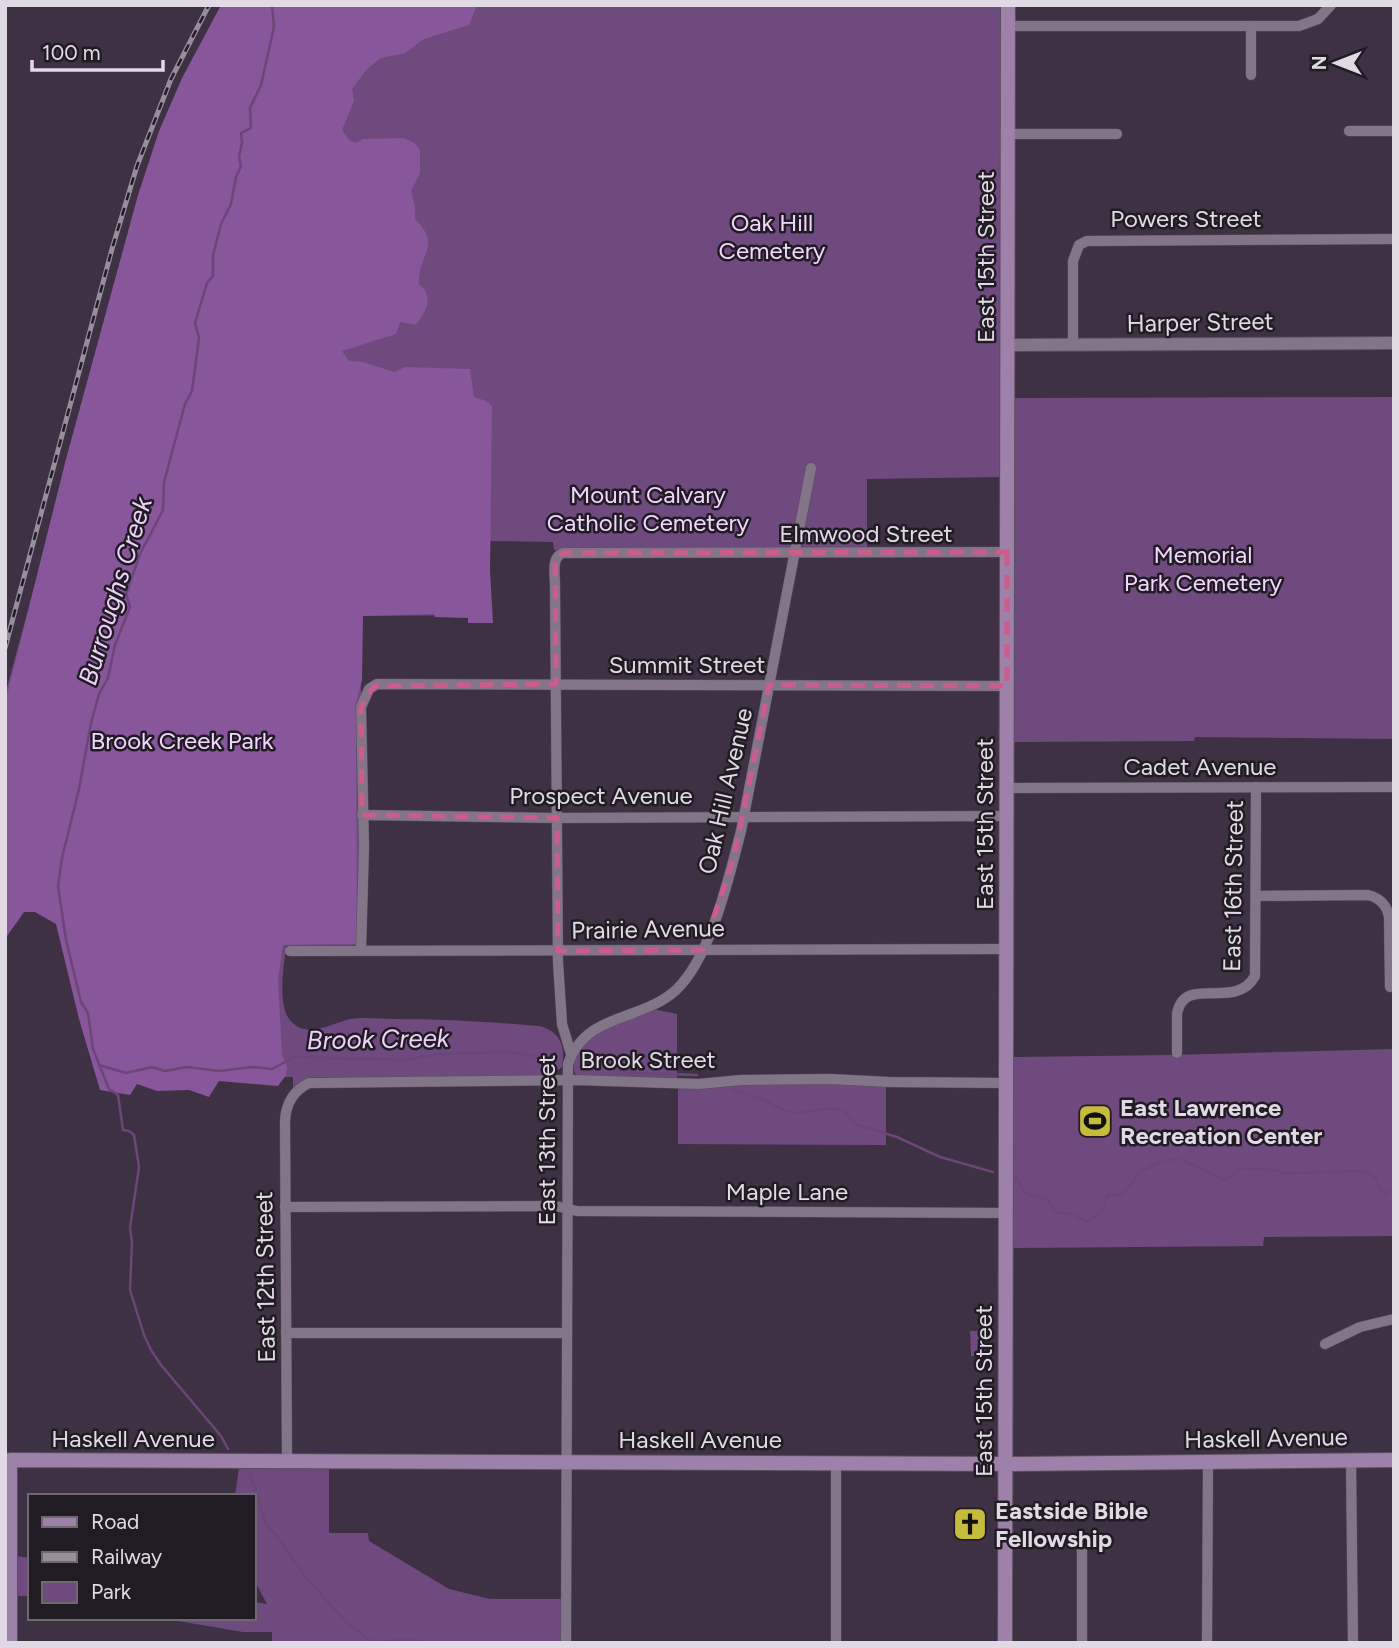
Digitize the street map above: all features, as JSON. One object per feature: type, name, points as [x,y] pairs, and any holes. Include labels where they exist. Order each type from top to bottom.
[{"type":"main road","name":"East 15th Street","points":[[1005,1643],[1008,5]]},
{"type":"main road","name":"Haskell Avenue","points":[[8,1460],[1005,1464],[1394,1460]]},
{"type":"main road","points":[[8,1460],[10,1643]]},
{"type":"street","points":[[1008,26],[1309,24],[1331,5]]},
{"type":"street","points":[[1251,26],[1251,75]]},
{"type":"street","points":[[1349,131],[1394,131]]},
{"type":"street","points":[[1007,134],[1117,134]]},
{"type":"street","name":"Powers Street","points":[[1073,344],[1073,261],[1079,246],[1087,241],[1394,239]]},
{"type":"street","name":"Harper Street","points":[[1007,345],[1394,342]]},
{"type":"street","name":"Oak Hill Avenue","points":[[571,1054],[579,1040],[597,1027],[656,1003],[675,991],[692,970],[703,950],[728,879],[744,816],[811,468]]},
{"type":"street","name":"Elmwood Street","points":[[558,555],[563,552],[1007,552]]},
{"type":"street","name":"East 13th Street","points":[[558,555],[555,558],[558,951],[562,1024],[571,1054],[568,1064],[566,1643]]},
{"type":"street","name":"Summit Street","points":[[362,815],[361,707],[369,689],[384,683],[1007,686]]},
{"type":"street","name":"East 16th Street","points":[[1177,1053],[1178,1007],[1185,998],[1196,993],[1240,991],[1247,988],[1255,976],[1256,787]]},
{"type":"street","name":"Cadet Avenue","points":[[1007,788],[1394,787]]},
{"type":"street","points":[[361,950],[362,815]]},
{"type":"street","name":"Prospect Avenue","points":[[362,815],[557,818],[1006,816]]},
{"type":"street","points":[[1256,896],[1375,897],[1388,909],[1390,987]]},
{"type":"street","name":"Prairie Avenue","points":[[290,951],[1006,949]]},
{"type":"street","name":"Brook Street","points":[[293,1094],[304,1085],[315,1081],[568,1080],[677,1084],[830,1079],[1006,1083]]},
{"type":"street","name":"East 12th Street","points":[[287,1461],[285,1121],[287,1106],[293,1094]]},
{"type":"street","name":"Maple Lane","points":[[285,1207],[556,1206],[592,1211],[1006,1213]]},
{"type":"street","points":[[1325,1344],[1360,1327],[1394,1319]]},
{"type":"street","points":[[286,1333],[567,1332]]},
{"type":"street","points":[[1352,1460],[1353,1643]]},
{"type":"street","points":[[1207,1643],[1208,1462]]},
{"type":"street","points":[[836,1463],[836,1643]]},
{"type":"street","points":[[1082,1548],[1082,1643]]},
{"type":"highlighted area","points":[[1007,552],[1007,686],[769,685],[734,857],[703,950],[558,951],[557,818],[362,815],[361,707],[374,686],[556,684],[555,559],[563,553]]},
{"type":"green space","name":"Brook Creek Park","points":[[221,5],[477,5],[469,25],[424,39],[405,53],[381,58],[367,69],[352,89],[354,101],[342,130],[350,141],[356,143],[363,139],[404,138],[420,150],[420,173],[411,191],[415,219],[427,236],[427,250],[419,284],[428,299],[426,309],[416,325],[400,322],[396,334],[342,351],[349,361],[363,362],[394,372],[405,367],[470,369],[474,397],[492,406],[490,571],[493,623],[468,623],[468,618],[435,617],[434,614],[363,616],[362,680],[356,703],[357,944],[283,945],[278,980],[282,1055],[287,1067],[286,1075],[278,1086],[219,1081],[209,1097],[189,1090],[157,1091],[137,1084],[130,1095],[100,1090],[79,1019],[56,924],[35,912],[24,912],[5,939],[7,695],[66,459],[138,195],[159,131],[182,78]]},
{"type":"green space","points":[[415,5],[1002,5],[1001,477],[867,479],[867,550],[805,548],[793,538],[790,549],[554,550],[553,542],[490,541],[490,615],[360,616],[360,854],[356,945],[286,946],[282,984],[286,1013],[296,1026],[311,1030],[361,1018],[539,1026],[552,1032],[560,1040],[563,1052],[562,1067],[548,1077],[317,1077],[308,1079],[293,1089],[293,1077],[117,1077],[65,893],[5,893],[5,695],[147,171],[167,113],[210,38]]},
{"type":"green space","name":"Memorial Park Cemetery","points":[[1394,397],[1394,739],[1195,737],[1194,741],[1013,742],[1014,398]]},
{"type":"green space","points":[[653,1009],[677,1014],[677,1080],[575,1074],[574,1061],[579,1050],[589,1040],[615,1024]]},
{"type":"green space","points":[[1394,1049],[1394,1236],[1264,1237],[1263,1246],[1012,1248],[1012,1057]]},
{"type":"green space","points":[[832,1083],[886,1085],[886,1145],[678,1144],[678,1087]]},
{"type":"green space","points":[[970,1331],[984,1334],[985,1356],[971,1356]]},
{"type":"green space","points":[[239,1467],[329,1467],[329,1533],[368,1533],[369,1541],[449,1589],[490,1599],[561,1599],[561,1643],[272,1643],[272,1632],[243,1632],[172,1620],[256,1620],[256,1602],[267,1604],[256,1584],[256,1494],[235,1494]]},
{"type":"green space","points":[[16,1556],[28,1558],[28,1596],[16,1596]]},
{"type":"waterway","name":"Burroughs Creek","points":[[228,1449],[221,1436],[151,1350],[130,1290],[130,1228],[139,1167],[134,1135],[123,1130],[118,1095],[109,1089],[93,1049],[88,1013],[81,1002],[66,940],[58,886],[91,723],[99,694],[108,678],[115,645],[130,607],[126,594],[140,554],[163,510],[164,482],[185,404],[192,391],[199,338],[195,323],[207,283],[213,276],[213,255],[241,166],[241,133],[251,128],[250,108],[261,85],[274,27],[272,5]]},
{"type":"waterway","name":"Brook Creek","points":[[99,1065],[126,1073],[152,1067],[165,1071],[187,1067],[219,1071],[253,1067],[272,1069],[294,1057],[404,1060],[440,1054],[506,1052],[536,1056]]},
{"type":"waterway","name":"Brook Creek","points":[[592,1066],[636,1073],[697,1075]]},
{"type":"waterway","name":"Brook Creek","points":[[733,1090],[796,1113],[832,1108],[845,1111],[855,1124],[897,1137],[940,1157],[993,1172]]},
{"type":"waterway","name":"Brook Creek","points":[[1166,1161],[1178,1158],[1224,1180],[1238,1169],[1278,1170],[1284,1174],[1367,1172],[1376,1178],[1379,1187],[1386,1194],[1394,1189]]},
{"type":"waterway","name":"Brook Creek","points":[[1016,1178],[1025,1193],[1048,1200],[1055,1212],[1070,1214],[1088,1222],[1104,1208],[1108,1195],[1122,1195],[1141,1171],[1159,1163]]},
{"type":"waterway","name":"Burroughs Creek","points":[[250,1473],[266,1524],[304,1575],[347,1623],[370,1640],[381,1642],[409,1639],[425,1643]]},
{"type":"railway","points":[[5,648],[112,249],[137,166],[171,79],[209,5]]},
{"type":"place","name":"East Lawrence Recreation Center","points":[[1095,1121]]},
{"type":"place","name":"Eastside Bible Fellowship","points":[[970,1524]]},
{"type":"park label","name":"Oak Hill Cemetery","points":[[772,236]]},
{"type":"park label","name":"Mount Calvary Catholic Cemetery","points":[[648,508]]}]
